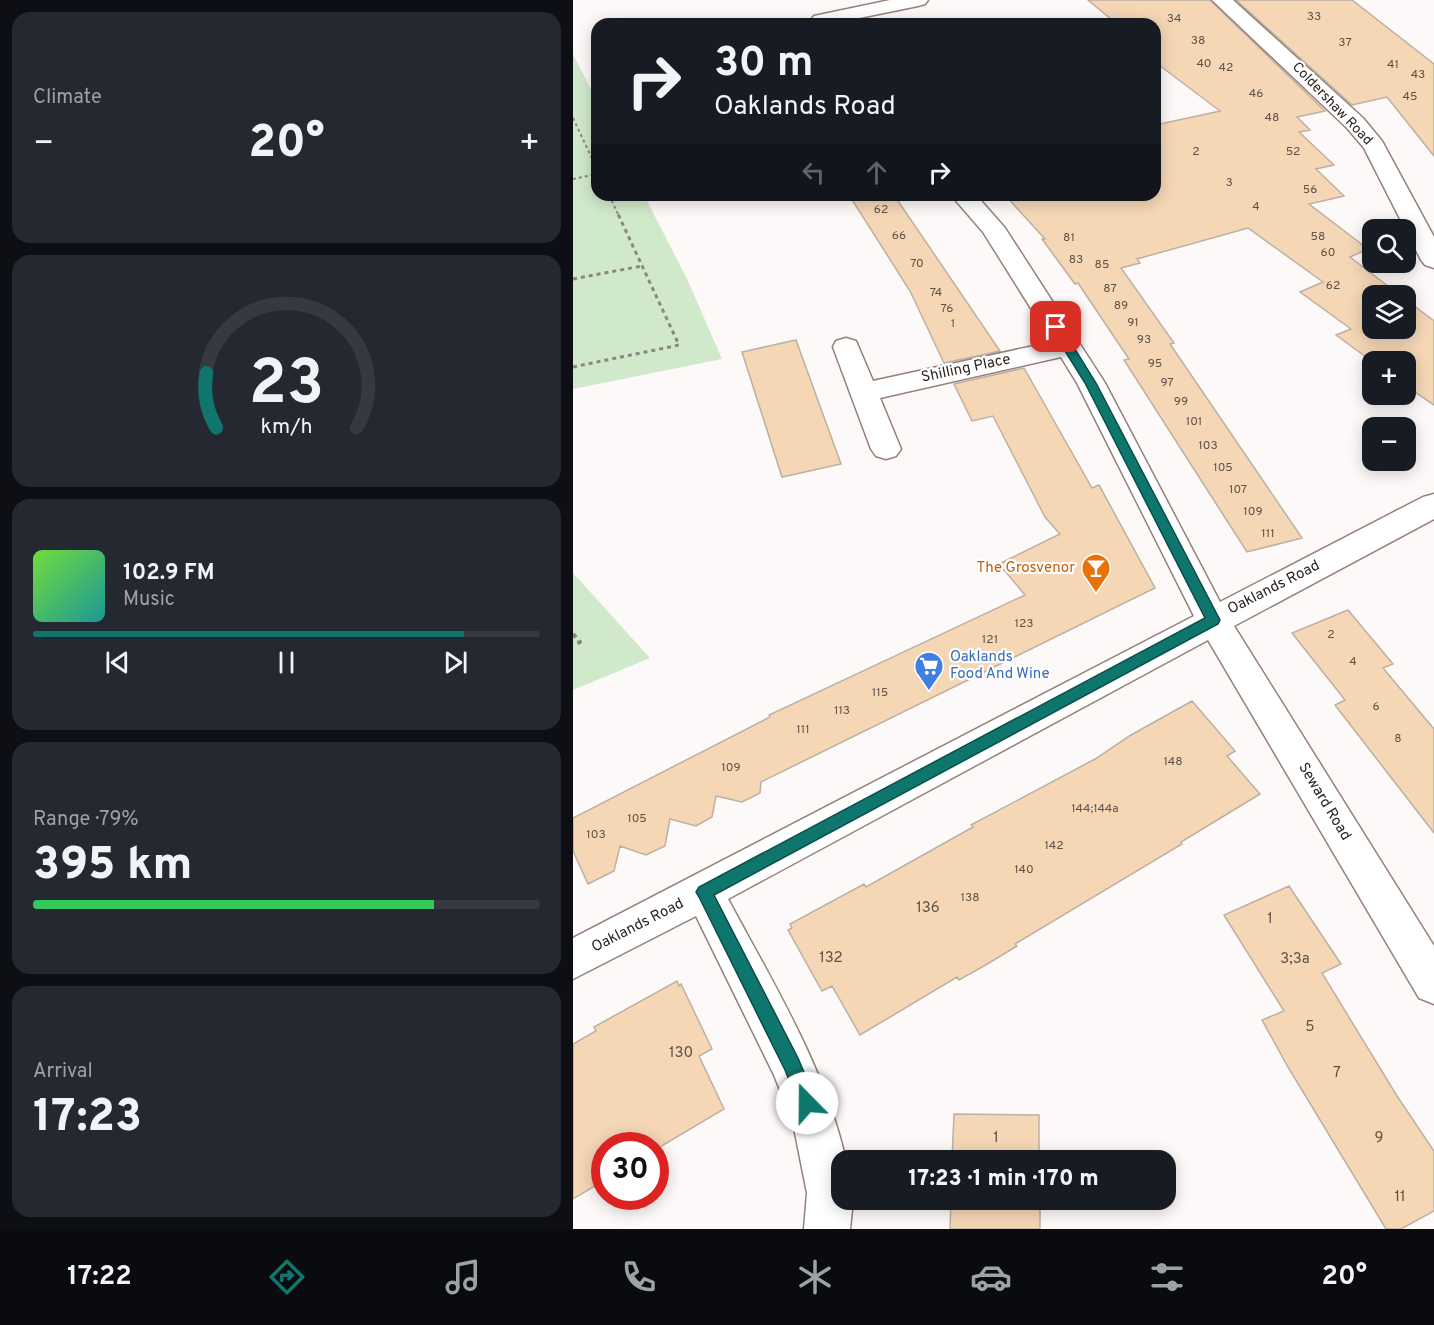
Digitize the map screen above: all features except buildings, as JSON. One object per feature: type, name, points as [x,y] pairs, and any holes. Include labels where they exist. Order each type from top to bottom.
[{"type":"street","points":[[818,16],[918,0]]},
{"type":"street","name":"Coldershaw Road","points":[[1222,0],[1347,115],[1374,146],[1434,260]]},
{"type":"street","name":"Seward Road","points":[[968,201],[993,228],[1091,383],[1213,620],[1434,984]]},
{"type":"street","points":[[846,347],[886,449]]},
{"type":"street","name":"Shilling Place","points":[[864,392],[1068,347]]},
{"type":"street","name":"Oaklands Road","points":[[573,959],[704,892],[1213,620],[1434,505]]},
{"type":"street","points":[[704,892],[792,1064],[815,1123],[830,1193],[827,1229]]},
{"type":"path","points":[[573,118],[591,158]]},
{"type":"path","points":[[573,179],[591,174]]},
{"type":"path","points":[[573,367],[679,345],[612,201]]},
{"type":"path","points":[[573,279],[642,266]]},
{"type":"path","points":[[573,634],[580,642],[573,645]]},
{"type":"green space","points":[[573,54],[591,89],[591,201],[647,201],[688,281],[722,359],[573,389]]},
{"type":"green space","points":[[573,573],[650,658],[573,690]]},
{"type":"place","name":"The Grosvenor","points":[[1096,594]]},
{"type":"place","name":"Oaklands Food And Wine","points":[[929,692]]},
{"type":"route","points":[[807,1103],[792,1064],[704,892],[1213,620],[1091,383],[1056,327]]}]
